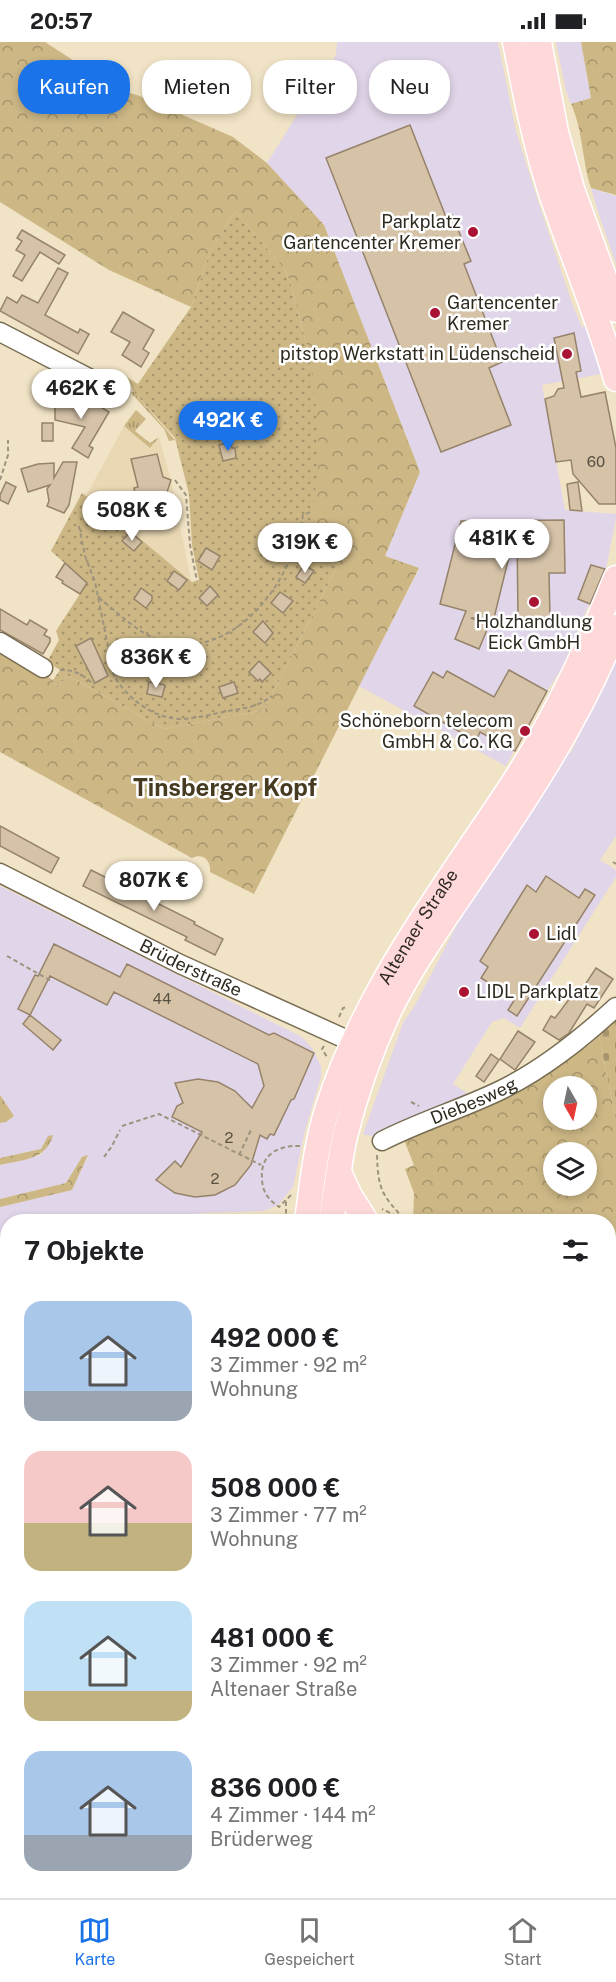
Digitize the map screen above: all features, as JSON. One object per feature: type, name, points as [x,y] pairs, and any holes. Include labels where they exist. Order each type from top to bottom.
[{"type":"main road","points":[[515,42],[526,105],[616,310]]},
{"type":"main road","points":[[539,42],[556,132],[562,191],[611,342],[616,379]]},
{"type":"main road","name":"Altenaer Straße","points":[[308,1214],[326,1112],[362,1047],[398,955],[499,822],[519,792],[576,693],[596,652],[616,578]]},
{"type":"main road","name":"Altenaer Straße","points":[[596,652],[616,627]]},
{"type":"main road","name":"Altenaer Straße","points":[[332,1214],[362,1047]]},
{"type":"main road","points":[[339,1172],[350,1196],[373,1214]]},
{"type":"street","points":[[0,332],[114,392]]},
{"type":"street","points":[[0,642],[51,669]]},
{"type":"street","name":"Brüderstraße","points":[[0,873],[180,964],[362,1047]]},
{"type":"street","name":"Diebesweg","points":[[382,1141],[517,1082],[558,1056],[616,1007]]},
{"type":"path","points":[[0,480],[8,455],[8,440]]},
{"type":"path","points":[[175,480],[186,495],[190,545],[197,581]]},
{"type":"path","points":[[98,597],[139,630],[159,640],[174,644],[196,643],[220,637],[248,620],[261,608],[290,560],[301,530],[303,515],[313,510]]},
{"type":"path","points":[[79,526],[85,556],[95,582],[114,676],[120,686],[142,705],[166,717],[191,718],[261,705],[272,696]]},
{"type":"path","points":[[535,618],[536,630]]},
{"type":"path","points":[[51,669],[70,670],[85,676],[93,684],[95,683]]},
{"type":"path","points":[[7,956],[53,982]]},
{"type":"path","points":[[122,1126],[159,1114],[261,1165]]},
{"type":"path","points":[[239,1155],[252,1128]]},
{"type":"path","points":[[104,1157],[120,1130]]},
{"type":"path","points":[[382,1141],[377,1144],[380,1183],[384,1197],[400,1214]]},
{"type":"path","points":[[279,1207],[266,1196],[262,1184],[261,1165],[267,1157],[285,1146],[301,1146]]},
{"type":"path","points":[[286,1201],[286,1214]]},
{"type":"shaded area","points":[[337,42],[498,42],[516,131],[572,303],[582,327],[586,326],[601,374],[542,385],[565,510],[616,514],[616,518],[606,569],[609,570],[601,591],[590,602],[562,668],[506,766],[359,686],[419,569],[385,556],[420,472],[324,225],[267,163],[298,114],[357,114],[357,60],[333,60]]},
{"type":"shaded area","points":[[556,42],[581,42],[591,98],[571,104],[566,91]]},
{"type":"shaded area","points":[[591,188],[616,196],[616,264],[598,212]]},
{"type":"shaded area","points":[[124,426],[150,447],[159,437],[171,480],[191,580],[86,496]]},
{"type":"shaded area","points":[[616,653],[616,836],[600,860],[616,870],[616,877],[520,1028],[504,1018],[492,1022],[453,1084],[473,1097],[375,1137],[363,1134],[403,1023],[414,1007],[461,917],[568,751],[571,753]]},
{"type":"shaded area","points":[[0,886],[303,1038],[312,1048],[321,1066],[321,1077],[305,1131],[293,1187],[279,1204],[262,1211],[195,1214],[0,1214],[0,1207],[71,1190],[88,1156],[82,1157],[66,1183],[0,1199],[0,1165],[41,1155],[48,1137],[41,1149],[0,1158],[0,1123],[14,1116],[0,1095]]},
{"type":"green space","points":[[0,42],[45,42],[73,60],[18,60],[18,114],[130,114],[130,93],[142,97],[142,114],[180,114],[233,137],[267,163],[324,225],[420,472],[385,556],[419,568],[254,894],[210,872],[208,861],[203,857],[192,858],[0,752],[0,649],[53,680],[58,688],[67,675],[164,729],[264,710],[348,545],[310,533],[310,358],[291,285],[285,270],[235,211],[210,252],[191,307],[109,270],[0,202]]},
{"type":"green space","points":[[581,42],[616,42],[616,195],[591,188],[578,124],[571,104],[591,98]]},
{"type":"green space","points":[[235,211],[285,270],[310,358],[318,425],[319,460],[310,533],[348,545],[264,710],[164,729],[67,675],[58,688],[53,680],[60,670],[47,662],[59,640],[56,631],[87,583],[51,551],[82,493],[192,582],[199,580],[192,545],[189,494],[175,438],[133,391],[191,307],[210,252]]},
{"type":"green space","points":[[115,370],[138,384],[133,391],[129,382],[123,377],[106,373]]},
{"type":"green space","points":[[133,391],[175,440],[169,441],[164,429],[131,393]]},
{"type":"green space","points":[[136,410],[146,419],[135,431],[150,443],[159,437],[150,448],[124,426]]},
{"type":"green space","points":[[616,1019],[616,1120],[599,1036]]},
{"type":"green space","points":[[599,1036],[616,1120],[616,1214],[413,1214],[414,1193],[405,1169],[414,1165],[404,1140],[561,1062]]},
{"type":"green space","points":[[0,1095],[14,1116],[0,1123]]},
{"type":"green space","points":[[53,1135],[45,1150],[32,1158],[0,1165],[0,1158],[41,1149],[48,1136]]},
{"type":"green space","points":[[88,1155],[72,1190],[0,1207],[0,1199],[66,1183],[82,1157]]},
{"type":"building","name":"Gartencenter Kremer","points":[[410,125],[446,217],[452,215],[471,261],[464,264],[502,362],[489,368],[511,425],[441,452],[326,158]]},
{"type":"building","points":[[22,230],[65,255],[59,264],[40,252],[22,281],[13,276],[25,255],[16,250],[22,241],[17,238]]},
{"type":"building","points":[[58,268],[68,273],[45,315],[78,333],[80,329],[89,334],[78,354],[0,311],[7,297],[17,303],[22,295],[38,303]]},
{"type":"building","points":[[123,312],[154,330],[143,349],[149,353],[141,367],[122,355],[130,342],[111,332]]},
{"type":"building","points":[[574,333],[581,371],[576,372],[581,397],[605,392],[616,448],[616,504],[599,504],[573,474],[571,460],[556,462],[545,399],[554,396],[558,389],[564,388],[554,338]]},
{"type":"building","points":[[62,377],[68,382],[40,395],[35,385]]},
{"type":"building","points":[[55,397],[73,397],[94,403],[109,412],[89,446],[93,448],[88,458],[72,448],[85,427],[55,420]]},
{"type":"building","points":[[42,423],[53,423],[53,441],[42,441]]},
{"type":"building","points":[[231,442],[232,448],[235,448],[236,458],[223,461],[219,445]]},
{"type":"building","points":[[157,454],[163,477],[171,480],[167,492],[172,516],[147,524],[141,502],[137,503],[134,488],[138,487],[131,459]]},
{"type":"building","points":[[63,462],[77,462],[69,505],[64,513],[47,506],[49,501],[47,489],[50,485],[28,492],[21,469],[38,464],[54,463],[54,478]]},
{"type":"building","points":[[6,482],[16,487],[8,504],[0,500]]},
{"type":"building","points":[[578,482],[582,511],[570,510],[567,484]]},
{"type":"building","points":[[564,520],[565,573],[549,573],[550,618],[518,618],[517,532],[515,532],[494,618],[471,618],[489,625],[479,649],[455,639],[466,611],[440,604],[461,521]]},
{"type":"building","points":[[130,532],[142,542],[134,551],[122,541]]},
{"type":"building","points":[[206,548],[220,556],[212,570],[198,561]]},
{"type":"building","points":[[65,563],[87,583],[80,594],[56,577]]},
{"type":"building","points":[[304,565],[314,571],[305,583],[296,577]]},
{"type":"building","points":[[591,565],[605,569],[590,604],[578,599]]},
{"type":"building","points":[[174,571],[187,580],[179,590],[167,581]]},
{"type":"building","points":[[210,586],[218,595],[207,606],[199,598]]},
{"type":"building","points":[[141,588],[152,596],[146,608],[134,599]]},
{"type":"building","points":[[280,592],[293,601],[283,613],[271,603]]},
{"type":"building","points":[[0,609],[27,625],[30,620],[47,630],[44,635],[50,638],[50,642],[43,654],[0,630]]},
{"type":"building","points":[[263,621],[273,633],[265,643],[253,632]]},
{"type":"building","points":[[91,638],[108,676],[95,683],[76,646]]},
{"type":"building","points":[[151,645],[175,652],[173,665],[143,654]]},
{"type":"building","points":[[259,661],[271,673],[262,682],[249,672]]},
{"type":"building","points":[[509,670],[547,691],[515,751],[480,732],[476,741],[414,706],[433,672],[443,678],[447,671],[494,697]]},
{"type":"building","points":[[149,682],[165,685],[162,697],[147,694]]},
{"type":"building","points":[[234,682],[238,693],[223,698],[219,687]]},
{"type":"building","points":[[0,826],[59,858],[51,873],[0,846]]},
{"type":"building","points":[[91,870],[195,922],[194,924],[223,939],[215,955],[185,940],[187,937],[83,886]]},
{"type":"building","name":"Lidl","points":[[546,876],[579,898],[585,889],[595,895],[517,1016],[508,1010],[515,999],[481,978],[488,967],[480,961],[527,885],[536,892]]},
{"type":"building","points":[[54,944],[120,977],[127,964],[269,1035],[274,1033],[314,1053],[294,1099],[291,1100],[274,1135],[270,1134],[267,1139],[260,1135],[251,1165],[235,1185],[215,1195],[195,1197],[175,1193],[156,1180],[175,1161],[181,1167],[202,1132],[172,1117],[177,1106],[183,1103],[175,1083],[198,1079],[218,1082],[235,1091],[252,1108],[264,1086],[258,1064],[114,992],[107,1005],[50,976],[30,1015],[18,1009]]},
{"type":"building","points":[[596,968],[613,979],[594,1008],[587,1004],[569,1033],[559,1040],[543,1030],[551,1016],[555,1018],[573,994],[577,997]]},
{"type":"building","points":[[30,1015],[61,1040],[53,1050],[23,1024]]},
{"type":"building","points":[[518,1031],[535,1042],[515,1070],[500,1059]]},
{"type":"building","points":[[491,1054],[499,1060],[484,1082],[476,1076]]},
{"type":"place","name":"Parkplatz Gartencenter Kremer","points":[[473,232]]},
{"type":"place","name":"Gartencenter Kremer","points":[[435,313]]},
{"type":"place","name":"pitstop Werkstatt in Lüdenscheid","points":[[567,354]]},
{"type":"place","name":"Holzhandlung Eick GmbH","points":[[534,602]]},
{"type":"place","name":"Schöneborn telecom GmbH & Co. KG","points":[[525,731]]},
{"type":"place","name":"Lidl","points":[[534,934]]},
{"type":"place","name":"LIDL Parkplatz","points":[[464,992]]},
{"type":"district","name":"Tinsberger Kopf","points":[[225,788]]}]
